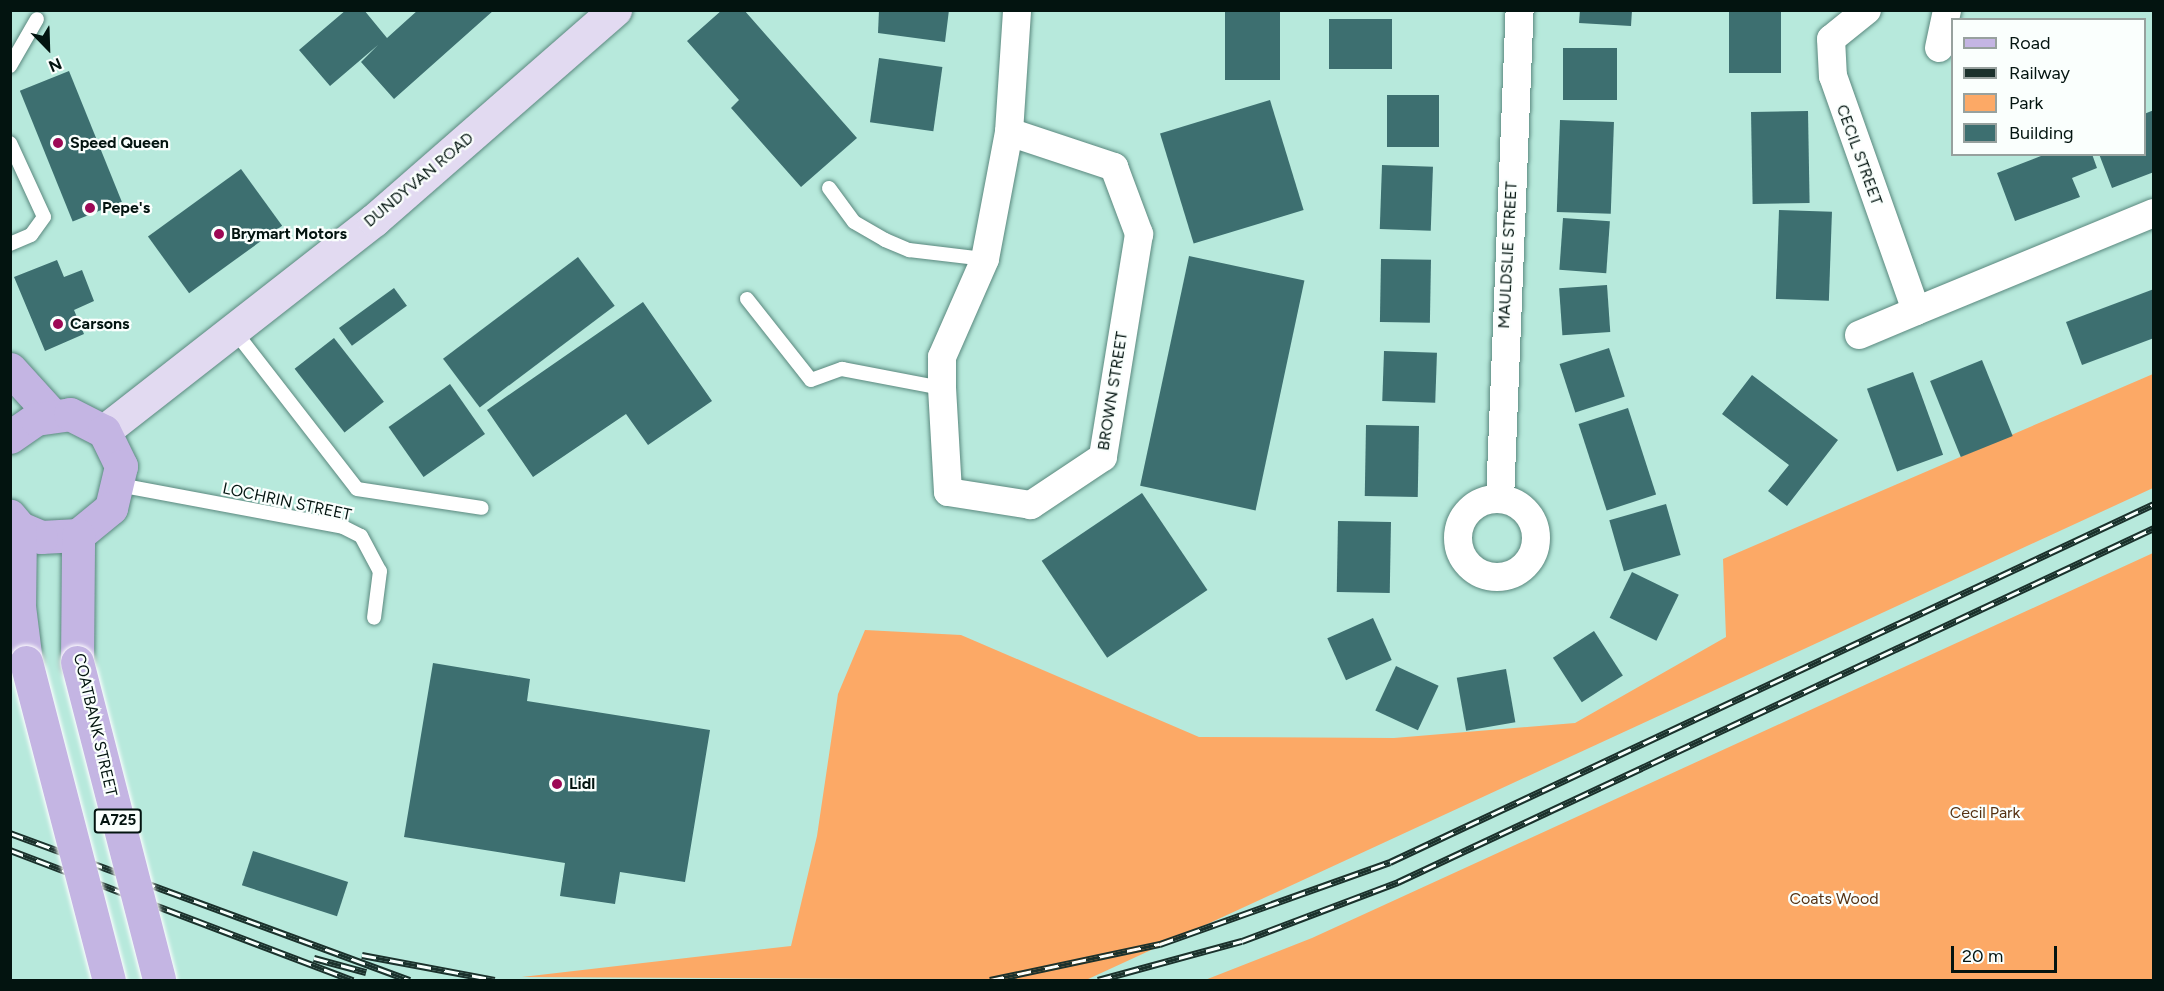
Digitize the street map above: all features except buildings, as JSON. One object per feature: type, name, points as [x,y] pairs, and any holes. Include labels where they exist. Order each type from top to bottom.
[{"type":"main road","name":"DUNDYVAN ROAD","points":[[104,431],[231,327],[374,220],[615,10]]},
{"type":"main road","points":[[10,369],[52,415]]},
{"type":"main road","points":[[10,437],[36,418],[52,415],[76,415],[104,431],[121,466],[119,485],[111,508],[78,535]]},
{"type":"main road","name":"A725","points":[[15,522],[41,537],[78,535]]},
{"type":"main road","name":"A725","points":[[15,522],[19,606],[27,662],[109,981]]},
{"type":"main road","name":"COATBANK STREET","points":[[78,535],[77,662],[159,981]]},
{"type":"street","name":"BROWN STREET","points":[[1009,132],[1114,167],[1139,234],[1103,458],[1031,505],[948,492],[942,388],[942,357],[985,259],[1009,132],[1017,10]]},
{"type":"street","name":"MAULDSLIE STREET","points":[[1500,499],[1520,10]]},
{"type":"street","name":"CECIL STREET","points":[[1867,10],[1830,39],[1833,76],[1916,311]]},
{"type":"street","points":[[1940,48],[1947,10]]},
{"type":"street","points":[[1859,335],[2154,213]]},
{"type":"lane","points":[[10,66],[37,19]]},
{"type":"lane","points":[[10,143],[44,217],[30,235],[10,244]]},
{"type":"lane","points":[[829,188],[854,222],[885,240],[909,250],[985,259]]},
{"type":"lane","points":[[747,299],[811,380],[842,369],[942,388]]},
{"type":"lane","points":[[231,327],[357,489],[482,508]]},
{"type":"lane","name":"LOCHRIN STREET","points":[[119,485],[343,527],[361,536],[380,571],[374,618]]},
{"type":"green space","points":[[2153,374],[2153,488],[1086,980],[522,977],[791,946],[817,836],[838,694],[865,630],[961,635],[1199,737],[1394,738],[1575,723],[1726,637],[1723,559]]},
{"type":"green space","name":"Cecil Park","points":[[2153,553],[2153,980],[1205,980],[1312,938]]},
{"type":"railway","points":[[990,980],[1160,944],[1390,862],[2154,504]]},
{"type":"railway","points":[[1098,980],[1242,941],[1398,882],[2154,528]]},
{"type":"railway","points":[[10,833],[410,980]]},
{"type":"railway","points":[[10,850],[353,980]]},
{"type":"railway","points":[[362,955],[495,980]]},
{"type":"railway","points":[[314,958],[366,972]]},
{"type":"place","name":"Speed Queen","points":[[58,143]]},
{"type":"place","name":"Pepe's","points":[[90,208]]},
{"type":"place","name":"Brymart Motors","points":[[219,234]]},
{"type":"place","name":"Carsons","points":[[58,324]]},
{"type":"place","name":"Lidl","points":[[557,784]]},
{"type":"park label","name":"Coats Wood","points":[[1834,899]]}]
